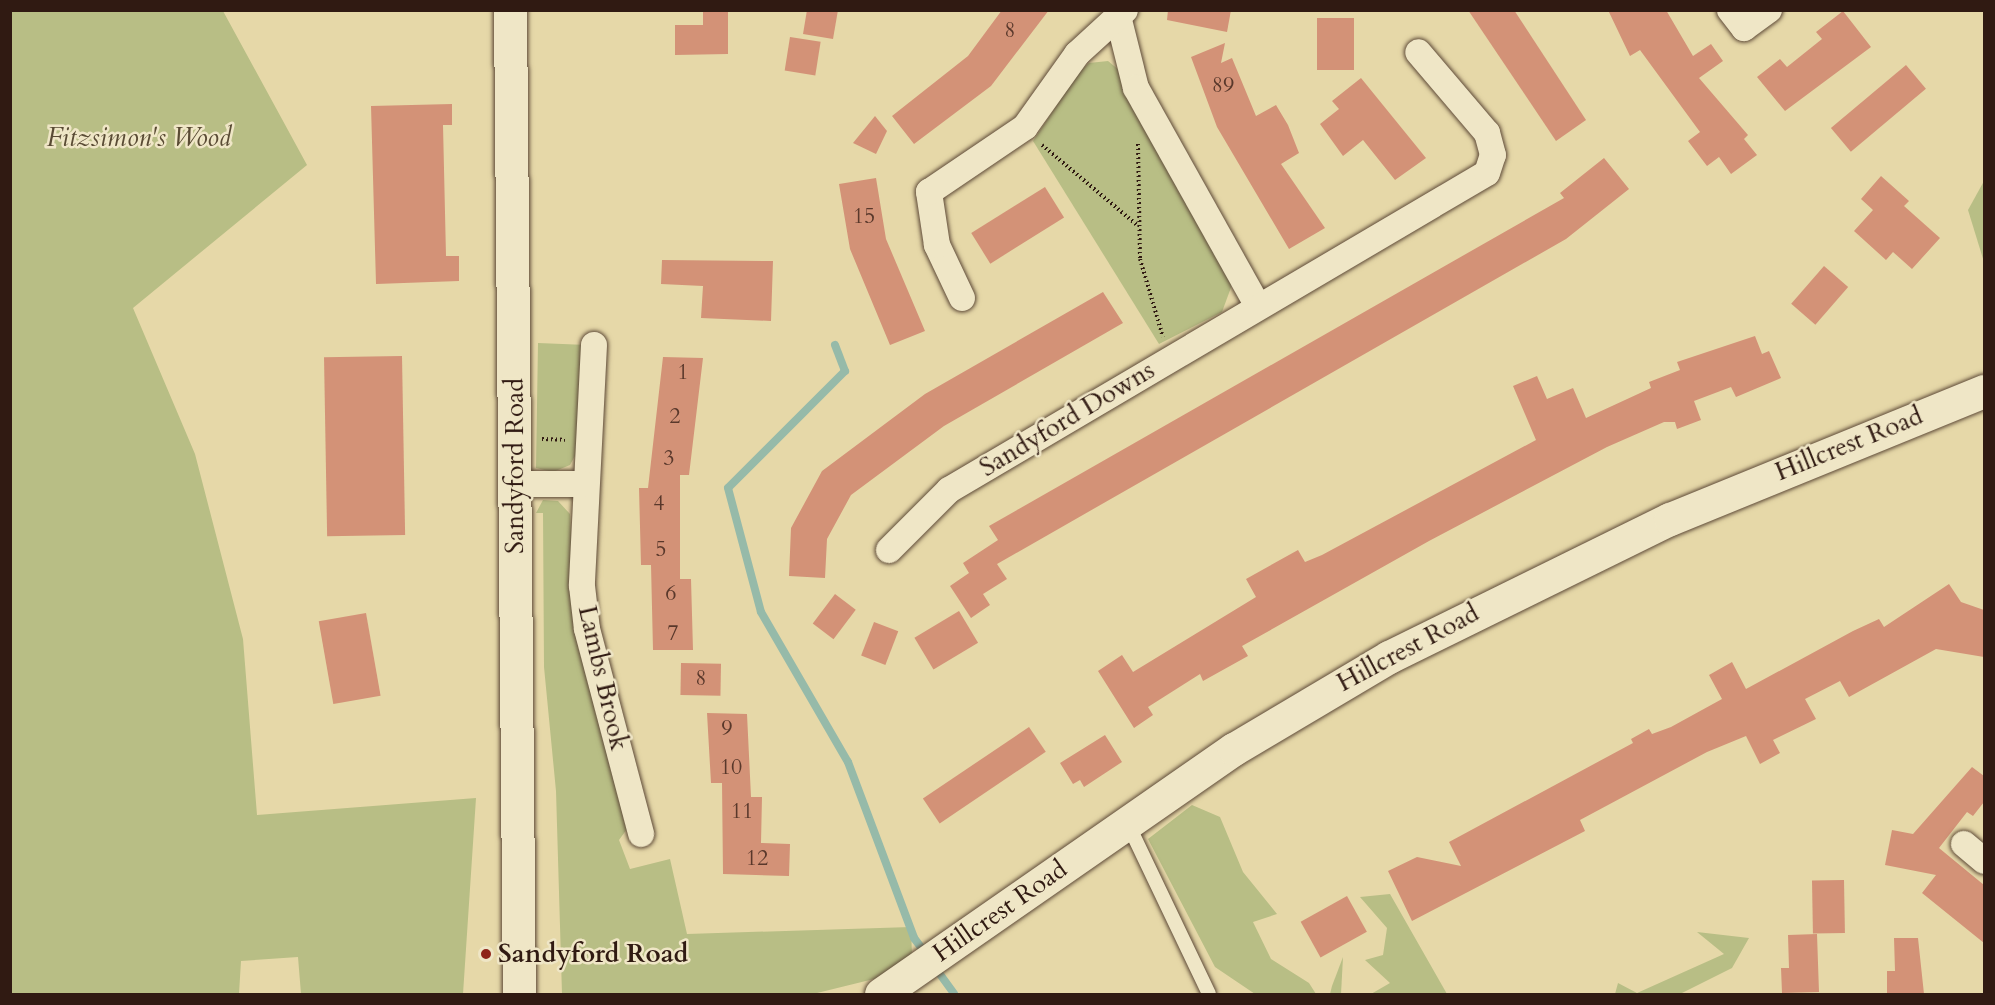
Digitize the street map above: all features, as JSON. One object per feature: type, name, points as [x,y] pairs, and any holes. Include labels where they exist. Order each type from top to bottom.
[{"type":"street","name":"Sandyford Road","points":[[510,10],[519,994]]},
{"type":"street","points":[[1730,10],[1744,28],[1769,10]]},
{"type":"street","points":[[962,298],[937,245],[930,192],[1025,127],[1077,54],[1122,15],[1147,110],[1258,306]]},
{"type":"street","name":"Sandyford Downs","points":[[889,550],[949,490],[1170,357],[1451,197],[1493,164],[1486,133],[1418,52]]},
{"type":"street","name":"Lambs Brook","points":[[594,345],[583,484],[587,629],[641,834]]},
{"type":"street","name":"Hillcrest Road","points":[[894,986],[1127,822],[1316,697],[1486,605],[1761,479],[1984,391]]},
{"type":"street","points":[[514,484],[583,484]]},
{"type":"street","points":[[1964,844],[1984,861]]},
{"type":"lane","points":[[1127,822],[1209,994]]},
{"type":"path","points":[[1147,110],[1138,130],[1140,259],[1170,357]]},
{"type":"path","points":[[1025,127],[1138,225]]},
{"type":"path","points":[[533,439],[588,440]]},
{"type":"green space","name":"Fitzsimon's Wood","points":[[10,11],[223,11],[307,165],[133,308],[195,454],[243,639],[257,815],[476,798],[463,994],[301,994],[298,957],[241,961],[239,994],[11,994]]},
{"type":"green space","points":[[1108,61],[1119,70],[1233,282],[1222,312],[1159,344],[1033,141],[1078,73],[1089,63]]},
{"type":"green space","points":[[1984,181],[1984,262],[1968,210]]},
{"type":"green space","points":[[538,343],[587,345],[580,369],[576,454],[570,465],[553,472],[536,468]]},
{"type":"green space","points":[[543,500],[558,501],[570,514],[576,639],[627,810],[627,829],[619,840],[630,869],[670,859],[687,934],[911,927],[912,956],[882,977],[813,994],[562,994],[556,791],[544,667],[543,513],[536,513]]},
{"type":"green space","points":[[1192,805],[1220,817],[1243,872],[1277,914],[1253,922],[1271,959],[1309,983],[1316,994],[1255,994],[1215,967],[1148,839]]},
{"type":"green space","points":[[1390,894],[1447,994],[1371,994],[1390,983],[1365,960],[1383,955],[1387,928],[1360,897]]},
{"type":"green space","points":[[1697,932],[1749,938],[1732,968],[1680,994],[1615,994],[1618,983],[1637,993],[1724,954]]},
{"type":"green space","points":[[1343,957],[1341,994],[1330,994],[1332,986]]},
{"type":"building","points":[[703,10],[728,10],[728,54],[675,55],[675,25],[703,25]]},
{"type":"building","points":[[807,10],[838,10],[833,39],[803,34]]},
{"type":"building","points":[[1002,10],[1049,10],[991,86],[914,144],[892,116],[968,56]]},
{"type":"building","points":[[1168,10],[1231,10],[1227,32],[1167,20]]},
{"type":"building","points":[[1468,10],[1514,10],[1586,120],[1556,141]]},
{"type":"building","points":[[1608,10],[1666,10],[1693,56],[1711,44],[1723,61],[1699,78],[1748,135],[1744,139],[1757,155],[1731,174],[1719,157],[1707,166],[1688,141],[1700,132],[1640,50],[1630,56]]},
{"type":"building","points":[[1843,11],[1871,47],[1785,111],[1757,77],[1780,59],[1787,67],[1822,39],[1816,32]]},
{"type":"building","points":[[1317,18],[1354,18],[1354,70],[1317,70]]},
{"type":"building","points":[[790,37],[821,42],[815,75],[785,71]]},
{"type":"building","points":[[1225,43],[1221,63],[1232,58],[1256,116],[1276,105],[1288,125],[1299,153],[1281,164],[1325,228],[1289,249],[1217,127],[1191,57]]},
{"type":"building","points":[[1906,65],[1926,89],[1851,152],[1831,128]]},
{"type":"building","points":[[1361,78],[1426,158],[1395,180],[1363,140],[1343,156],[1320,124],[1339,109],[1332,101]]},
{"type":"building","points":[[452,104],[452,125],[443,125],[446,256],[459,256],[459,281],[376,284],[371,106]]},
{"type":"building","points":[[875,116],[887,131],[876,154],[853,143]]},
{"type":"building","points":[[1604,158],[1629,189],[1566,239],[997,564],[1007,579],[983,594],[990,605],[971,618],[950,586],[969,573],[963,563],[998,540],[989,526],[1564,198],[1560,193]]},
{"type":"building","points":[[1881,176],[1909,201],[1904,206],[1940,238],[1912,269],[1893,252],[1886,260],[1854,231],[1873,210],[1861,199]]},
{"type":"building","points":[[876,178],[886,239],[925,331],[890,345],[850,249],[839,184]]},
{"type":"building","points":[[1045,187],[1064,218],[990,264],[971,233]]},
{"type":"building","points":[[662,260],[773,261],[771,321],[701,318],[703,286],[661,284]]},
{"type":"building","points":[[1824,266],[1848,287],[1815,325],[1791,304]]},
{"type":"building","points":[[1103,292],[1123,323],[944,426],[851,495],[827,539],[825,578],[789,576],[791,528],[822,471],[925,394]]},
{"type":"building","points":[[1755,336],[1762,354],[1769,351],[1781,378],[1736,397],[1731,387],[1694,401],[1701,420],[1677,429],[1675,422],[1664,422],[1607,447],[1429,541],[1242,646],[1248,656],[1203,681],[1200,674],[1148,707],[1153,715],[1134,728],[1098,671],[1122,655],[1133,672],[1256,597],[1246,579],[1298,550],[1305,562],[1322,555],[1536,440],[1513,386],[1537,376],[1547,399],[1573,388],[1586,418],[1651,388],[1649,382],[1680,370],[1677,362]]},
{"type":"building","points":[[402,356],[405,535],[327,536],[324,357]]},
{"type":"building","points":[[663,357],[703,358],[689,475],[680,475],[680,579],[691,579],[693,650],[653,650],[651,565],[641,565],[639,488],[648,488]]},
{"type":"building","points":[[1949,584],[1961,602],[1984,610],[1984,657],[1936,649],[1849,697],[1840,681],[1805,699],[1816,719],[1773,740],[1780,753],[1760,764],[1746,736],[1707,752],[1580,820],[1585,831],[1412,921],[1388,871],[1417,857],[1461,866],[1449,842],[1633,743],[1631,739],[1649,729],[1652,734],[1671,727],[1722,699],[1709,675],[1732,662],[1746,689],[1879,619],[1884,627]]},
{"type":"building","points":[[835,594],[856,610],[833,639],[813,624]]},
{"type":"building","points":[[959,611],[978,643],[933,669],[914,638]]},
{"type":"building","points":[[366,613],[381,696],[333,704],[319,621]]},
{"type":"building","points":[[874,622],[898,631],[885,665],[861,656]]},
{"type":"building","points":[[681,663],[721,664],[720,696],[680,695]]},
{"type":"building","points":[[707,713],[747,714],[751,797],[762,797],[761,843],[790,844],[789,876],[723,874],[722,783],[711,783]]},
{"type":"building","points":[[1029,727],[1046,752],[940,823],[923,799]]},
{"type":"building","points":[[1105,735],[1122,762],[1084,787],[1080,780],[1073,784],[1060,763]]},
{"type":"building","points":[[1972,767],[1984,776],[1984,802],[1973,816],[1967,812],[1939,848],[1984,885],[1984,943],[1922,893],[1936,875],[1885,865],[1892,830],[1913,834]]},
{"type":"building","points":[[1844,880],[1845,933],[1813,934],[1812,881]]},
{"type":"building","points":[[1347,896],[1367,932],[1321,958],[1301,922]]},
{"type":"building","points":[[1817,934],[1819,992],[1782,993],[1781,968],[1789,968],[1788,935]]},
{"type":"building","points":[[1894,938],[1918,938],[1924,994],[1887,994],[1887,971],[1895,971]]},
{"type":"waterway","points":[[835,345],[845,371],[728,488],[761,612],[848,762],[914,938],[926,954]]},
{"type":"waterway","points":[[934,966],[954,994]]},
{"type":"place","name":"Sandyford Road","points":[[486,954]]}]
